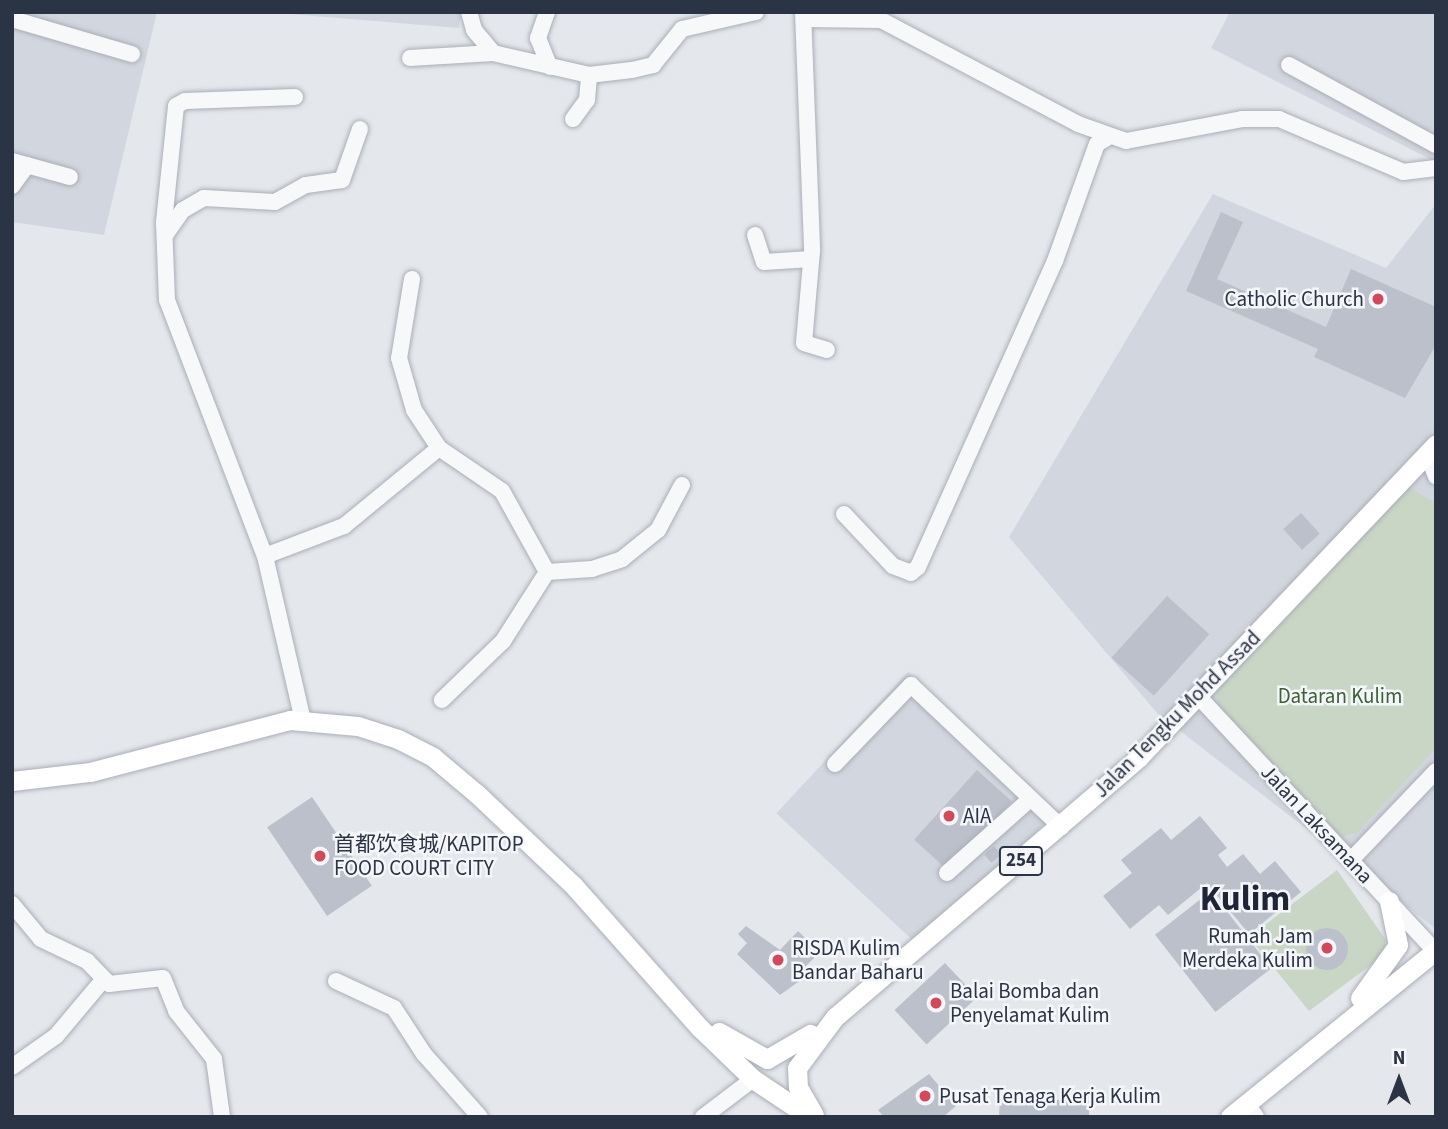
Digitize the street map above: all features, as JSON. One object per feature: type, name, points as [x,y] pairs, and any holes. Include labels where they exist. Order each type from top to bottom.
[{"type":"main road","name":"Jalan Tengku Mohd Assad","points":[[674,996],[742,1049],[767,1059],[786,1054],[835,1017],[1061,827],[1199,697],[1431,448]]},
{"type":"main road","points":[[12,781],[90,772],[303,719],[378,732],[449,768],[573,885],[753,1079],[813,1117]]},
{"type":"main road","points":[[1339,1027],[1395,955],[1389,901]]},
{"type":"main road","points":[[1230,1117],[1252,1110],[1339,1027],[1435,951]]},
{"type":"main road","name":"Jalan Tengku Mohd Assad","points":[[813,1117],[798,1087],[797,1068],[835,1017]]},
{"type":"street","points":[[469,12],[474,30],[493,53]]},
{"type":"street","points":[[547,12],[538,38],[550,67]]},
{"type":"street","points":[[410,58],[493,53],[589,75],[653,65],[682,29],[756,12]]},
{"type":"street","points":[[827,350],[804,343],[811,259],[804,15],[881,20],[1105,136],[1154,139],[1242,119],[1279,119],[1403,172],[1436,168]]},
{"type":"street","points":[[12,19],[132,54]]},
{"type":"street","points":[[1289,65],[1436,145]]},
{"type":"street","points":[[573,119],[587,100],[589,75]]},
{"type":"street","points":[[295,97],[185,100],[176,106],[166,234],[167,300],[265,556],[303,719]]},
{"type":"street","points":[[166,234],[183,210],[204,198],[275,202],[306,185],[342,180],[360,129]]},
{"type":"street","points":[[844,514],[898,568],[918,567],[1059,250],[1097,144],[1105,136]]},
{"type":"street","points":[[12,186],[20,163],[70,177]]},
{"type":"street","points":[[755,235],[764,262],[811,259]]},
{"type":"street","points":[[412,279],[398,358],[414,410],[439,448],[502,491],[547,572]]},
{"type":"street","points":[[265,556],[344,526],[439,448]]},
{"type":"street","points":[[1431,448],[1436,476]]},
{"type":"street","points":[[547,572],[592,569],[622,559],[658,530],[682,485]]},
{"type":"street","points":[[442,700],[503,641],[547,572]]},
{"type":"street","points":[[835,764],[911,685],[1061,827]]},
{"type":"street","name":"Jalan Laksamana","points":[[1199,697],[1435,951]]},
{"type":"street","points":[[1351,860],[1436,771]]},
{"type":"street","points":[[947,873],[1030,799]]},
{"type":"street","points":[[12,904],[41,939],[87,961],[103,980],[120,984],[145,976],[167,983],[176,1011],[214,1059],[222,1117]]},
{"type":"street","points":[[12,1067],[56,1036],[103,980]]},
{"type":"street","points":[[336,981],[394,1008],[453,1087],[480,1117]]},
{"type":"street","points":[[703,1117],[753,1079]]},
{"type":"shaded area","points":[[12,12],[157,12],[104,235],[12,222]]},
{"type":"shaded area","points":[[266,12],[460,12],[459,28]]},
{"type":"shaded area","points":[[1230,12],[1436,12],[1436,162],[1211,48]]},
{"type":"shaded area","points":[[1213,194],[1386,268],[1436,204],[1436,929],[1157,713],[1009,537]]},
{"type":"shaded area","points":[[908,672],[1056,810],[925,952],[776,813]]},
{"type":"green space","name":"Dataran Kulim","points":[[1405,485],[1436,503],[1436,748],[1357,833],[1341,836],[1221,710],[1216,697],[1220,686]]},
{"type":"green space","points":[[1337,870],[1386,940],[1383,956],[1309,1011],[1249,937]]},
{"type":"building","name":"Catholic Church","points":[[1221,212],[1243,222],[1217,279],[1326,327],[1351,269],[1436,307],[1436,345],[1405,398],[1314,357],[1318,349],[1186,291]]},
{"type":"building","points":[[1301,513],[1320,534],[1302,550],[1283,529]]},
{"type":"building","points":[[1167,596],[1209,634],[1154,696],[1111,658]]},
{"type":"building","points":[[977,770],[1012,801],[949,871],[914,840]]},
{"type":"building","name":"首都饮食城/KAPITOP FOOD COURT CITY","points":[[312,797],[372,886],[327,916],[267,827]]},
{"type":"building","points":[[1200,816],[1227,848],[1218,855],[1227,867],[1243,854],[1260,874],[1275,861],[1301,892],[1249,934],[1207,883],[1168,915],[1159,905],[1130,929],[1103,896],[1132,873],[1121,860],[1161,828],[1171,840]]},
{"type":"building","points":[[994,846],[1001,854],[991,863],[984,855]]},
{"type":"building","points":[[1211,891],[1271,968],[1215,1012],[1155,935]]},
{"type":"building","name":"RISDA Kulim Bandar Baharu","points":[[746,926],[780,950],[798,931],[820,952],[805,967],[812,972],[780,995],[737,954],[747,943],[738,934]]},
{"type":"building","name":"Rumah Jam Merdeka Kulim","points":[[1327,928],[1342,934],[1348,949],[1342,964],[1327,970],[1312,964],[1306,949],[1312,934]]},
{"type":"building","name":"Balai Bomba dan Penyelamat Kulim","points":[[945,963],[977,997],[927,1044],[895,1010]]},
{"type":"building","name":"Pusat Tenaga Kerja Kulim","points":[[929,1074],[956,1106],[943,1117],[884,1117],[878,1110]]},
{"type":"building","points":[[1000,1098],[1089,1101],[1089,1117],[999,1117]]},
{"type":"place","name":"Catholic Church","points":[[1378,299]]},
{"type":"place","name":"AIA","points":[[949,816]]},
{"type":"place","name":"首都饮食城/KAPITOP FOOD COURT CITY","points":[[320,856]]},
{"type":"place","name":"Rumah Jam Merdeka Kulim","points":[[1327,948]]},
{"type":"place","name":"RISDA Kulim Bandar Baharu","points":[[778,960]]},
{"type":"place","name":"Balai Bomba dan Penyelamat Kulim","points":[[936,1003]]},
{"type":"place","name":"Pusat Tenaga Kerja Kulim","points":[[925,1096]]},
{"type":"district","name":"Kulim","points":[[1245,899]]}]
